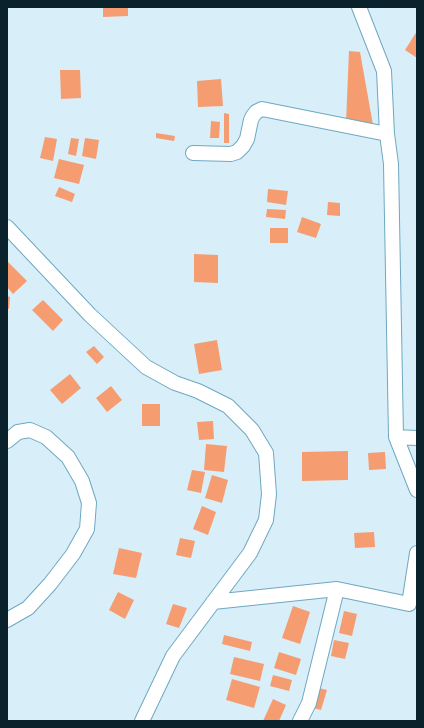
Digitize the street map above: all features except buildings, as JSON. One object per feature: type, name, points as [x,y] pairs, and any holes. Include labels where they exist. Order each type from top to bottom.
[{"type":"street","points":[[359,7],[384,71],[387,134],[391,164],[396,437],[417,490]]},
{"type":"street","points":[[193,153],[231,154],[237,152],[244,146],[253,116],[256,112],[262,110],[387,134]]},
{"type":"street","points":[[7,227],[90,315],[146,368],[228,406],[252,430],[266,453],[269,494],[266,520],[250,553],[173,656],[142,721]]},
{"type":"street","points":[[7,441],[18,432],[30,430],[46,436],[68,457],[82,481],[89,503],[87,529],[74,554],[28,608],[7,620]]},
{"type":"street","points":[[396,437],[417,438]]},
{"type":"street","points":[[214,602],[337,589],[413,604],[417,553]]},
{"type":"street","points":[[300,721],[309,703],[337,589]]}]
